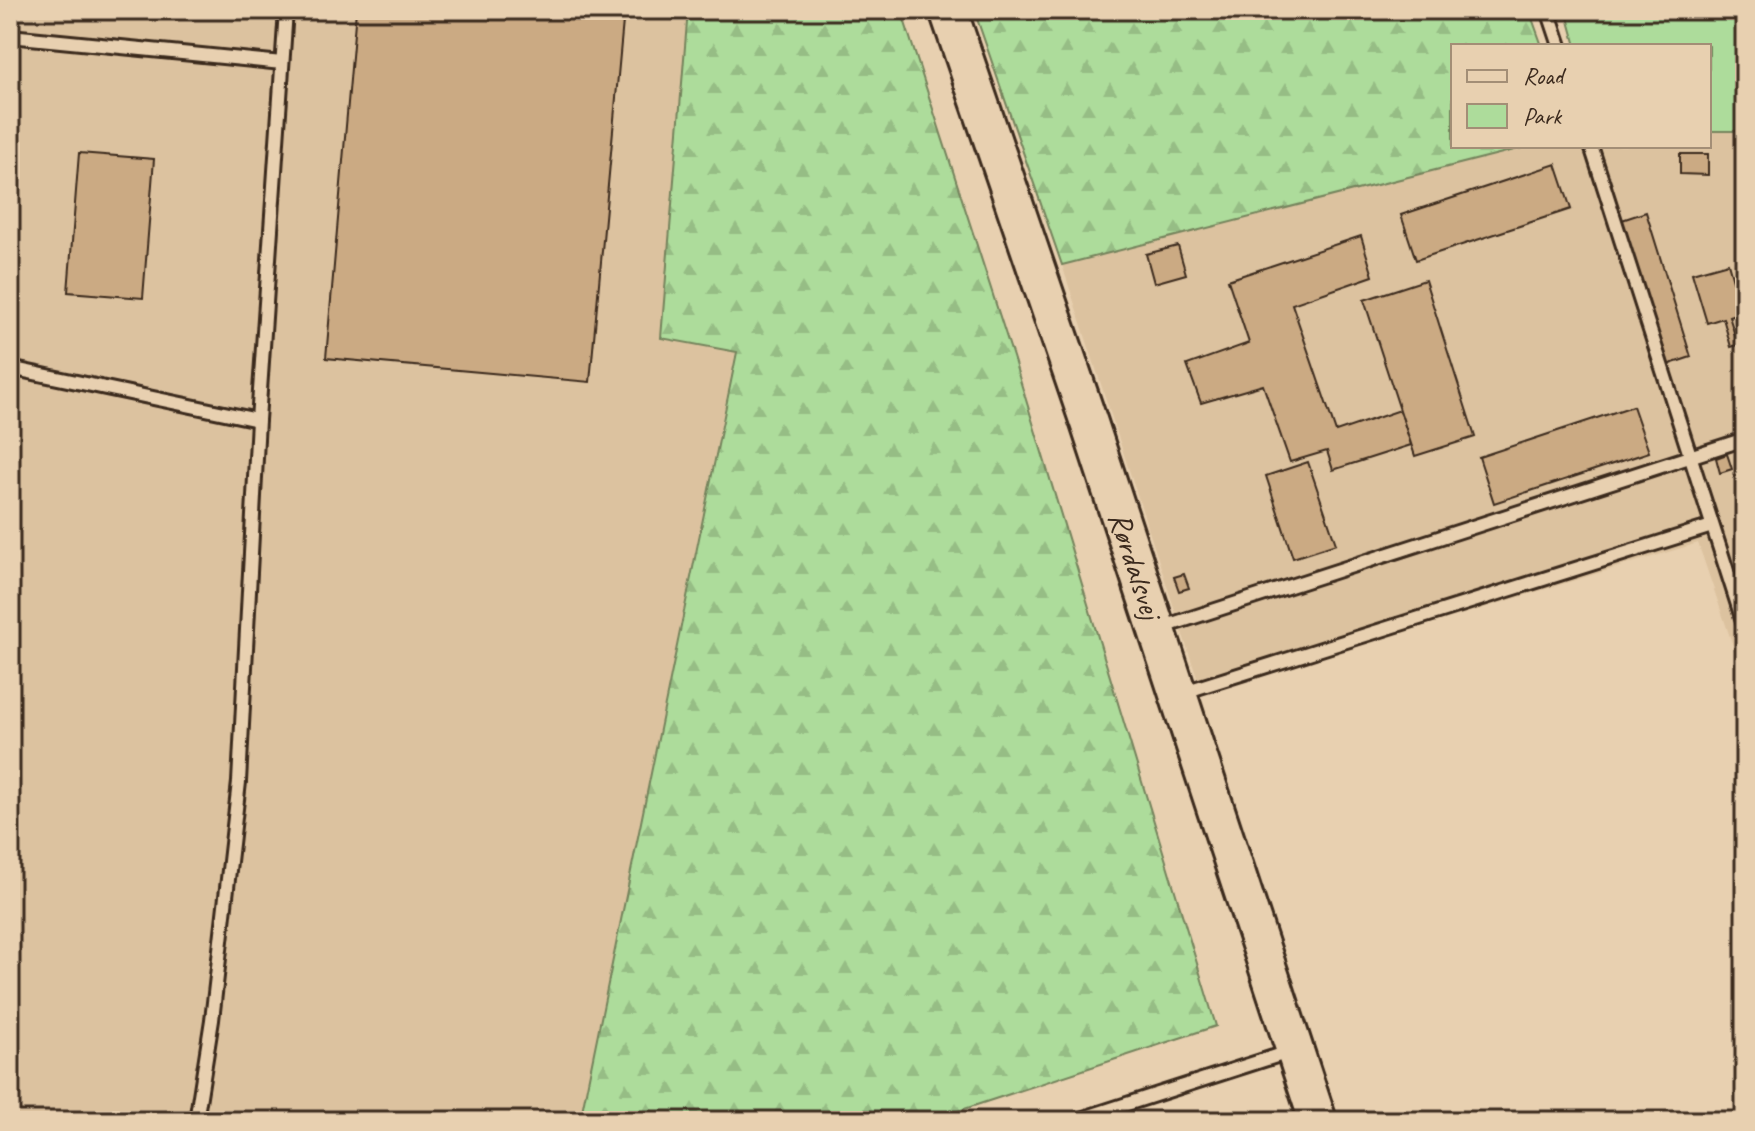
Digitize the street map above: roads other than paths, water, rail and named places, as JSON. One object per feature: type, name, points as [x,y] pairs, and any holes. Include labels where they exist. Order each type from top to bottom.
[{"type":"street","name":"Rørdalsvej","points":[[948,10],[1157,629],[1318,1121]]},
{"type":"lane","points":[[196,1121],[212,1020],[239,782],[258,420],[286,10]]},
{"type":"lane","points":[[1548,10],[1559,44]]},
{"type":"lane","points":[[10,36],[282,63]]},
{"type":"lane","points":[[1592,148],[1745,627]]},
{"type":"lane","points":[[10,368],[258,420]]},
{"type":"lane","points":[[1157,629],[1745,439]]},
{"type":"lane","points":[[1178,694],[1712,526]]},
{"type":"lane","points":[[1074,1121],[1295,1050]]}]
